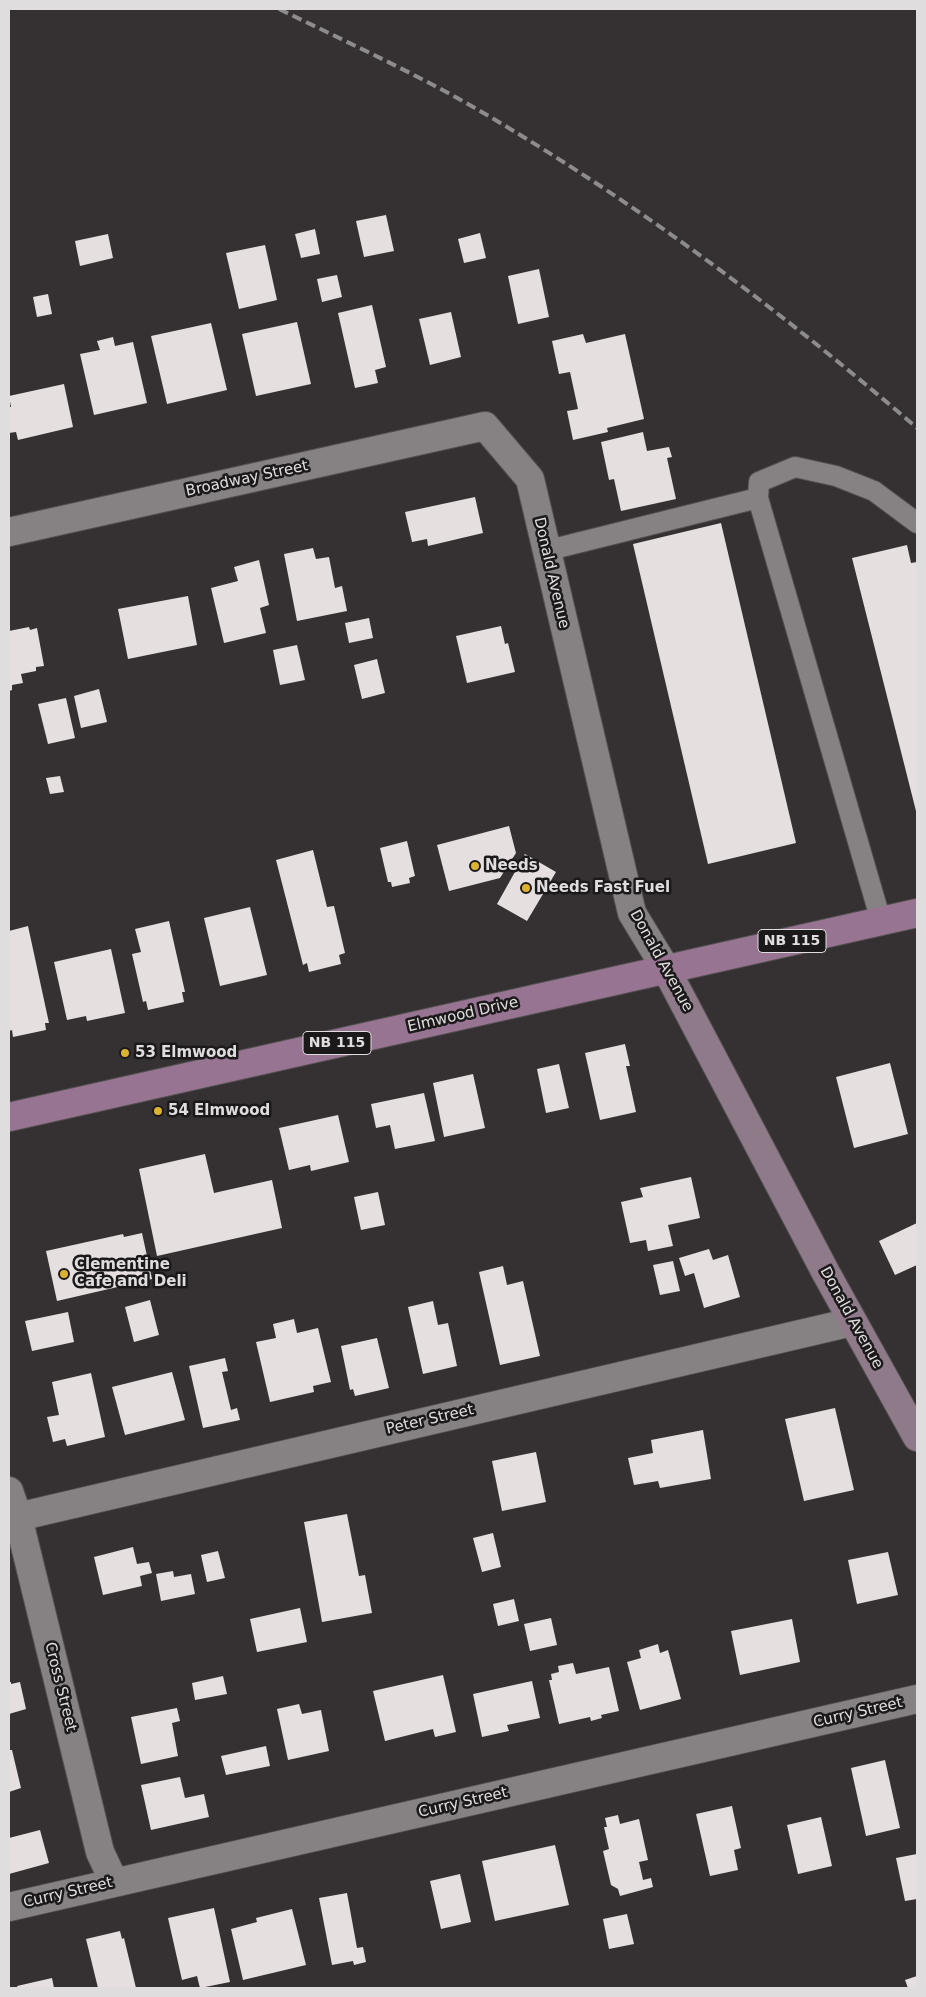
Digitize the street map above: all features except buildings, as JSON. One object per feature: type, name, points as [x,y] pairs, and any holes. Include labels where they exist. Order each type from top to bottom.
[{"type":"main road","name":"Elmwood Drive","points":[[9,1117],[917,913]]},
{"type":"street","name":"Broadway Street","points":[[9,532],[485,426]]},
{"type":"street","name":"Donald Avenue","points":[[485,426],[530,479],[545,551],[632,914],[666,969],[852,1322],[917,1437]]},
{"type":"street","name":"Peter Street","points":[[13,1518],[852,1322]]},
{"type":"street","name":"Cross Street","points":[[9,1491],[13,1518],[100,1852],[114,1882]]},
{"type":"street","name":"Curry Street","points":[[9,1907],[917,1699]]},
{"type":"lane","points":[[880,921],[758,498],[759,482],[795,468],[836,476],[874,491],[917,523]]},
{"type":"lane","points":[[545,551],[758,498]]},
{"type":"railway","points":[[279,9],[378,57],[475,108],[591,180],[648,218],[758,299],[917,428]]},
{"type":"place","name":"Needs","points":[[475,866]]},
{"type":"place","name":"Needs Fast Fuel","points":[[526,888]]},
{"type":"place","name":"53 Elmwood","points":[[125,1053]]},
{"type":"place","name":"54 Elmwood","points":[[158,1111]]},
{"type":"place","name":"Clementine Cafe and Deli","points":[[64,1274]]}]
